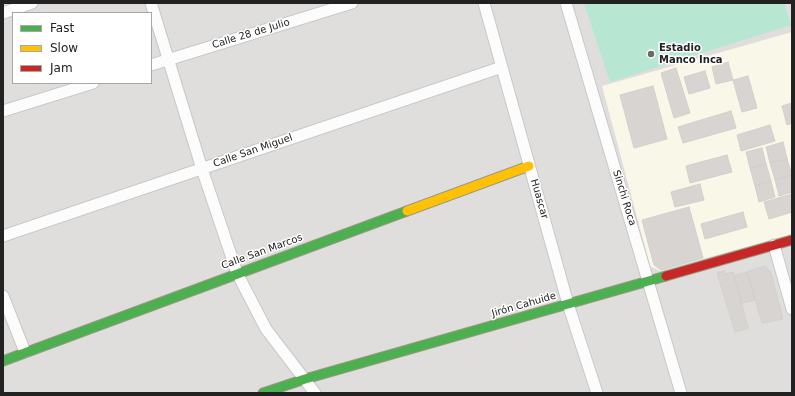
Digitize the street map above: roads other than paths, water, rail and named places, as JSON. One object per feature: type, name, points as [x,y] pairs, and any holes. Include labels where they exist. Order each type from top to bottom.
[{"type":"street","points":[[3,12],[32,3]]},
{"type":"street","points":[[151,3],[202,169],[237,273],[258,317],[315,393]]},
{"type":"street","name":"Calle 28 de Julio","points":[[152,65],[352,3]]},
{"type":"street","name":"Huascar","points":[[484,3],[568,304],[597,393]]},
{"type":"street","name":"Sinchi Roca","points":[[566,3],[649,280],[681,393]]},
{"type":"street","name":"Calle San Miguel","points":[[3,236],[502,67]]},
{"type":"street","points":[[3,111],[90,84]]},
{"type":"street","name":"Calle San Marcos","points":[[3,361],[529,166]]},
{"type":"street","name":"Jirón Cahuide","points":[[264,393],[305,379],[792,240]]},
{"type":"street","points":[[774,244],[792,310]]},
{"type":"street","points":[[3,296],[25,352]]},
{"type":"place","name":"Estadio Manco Inca","points":[[651,54]]}]
